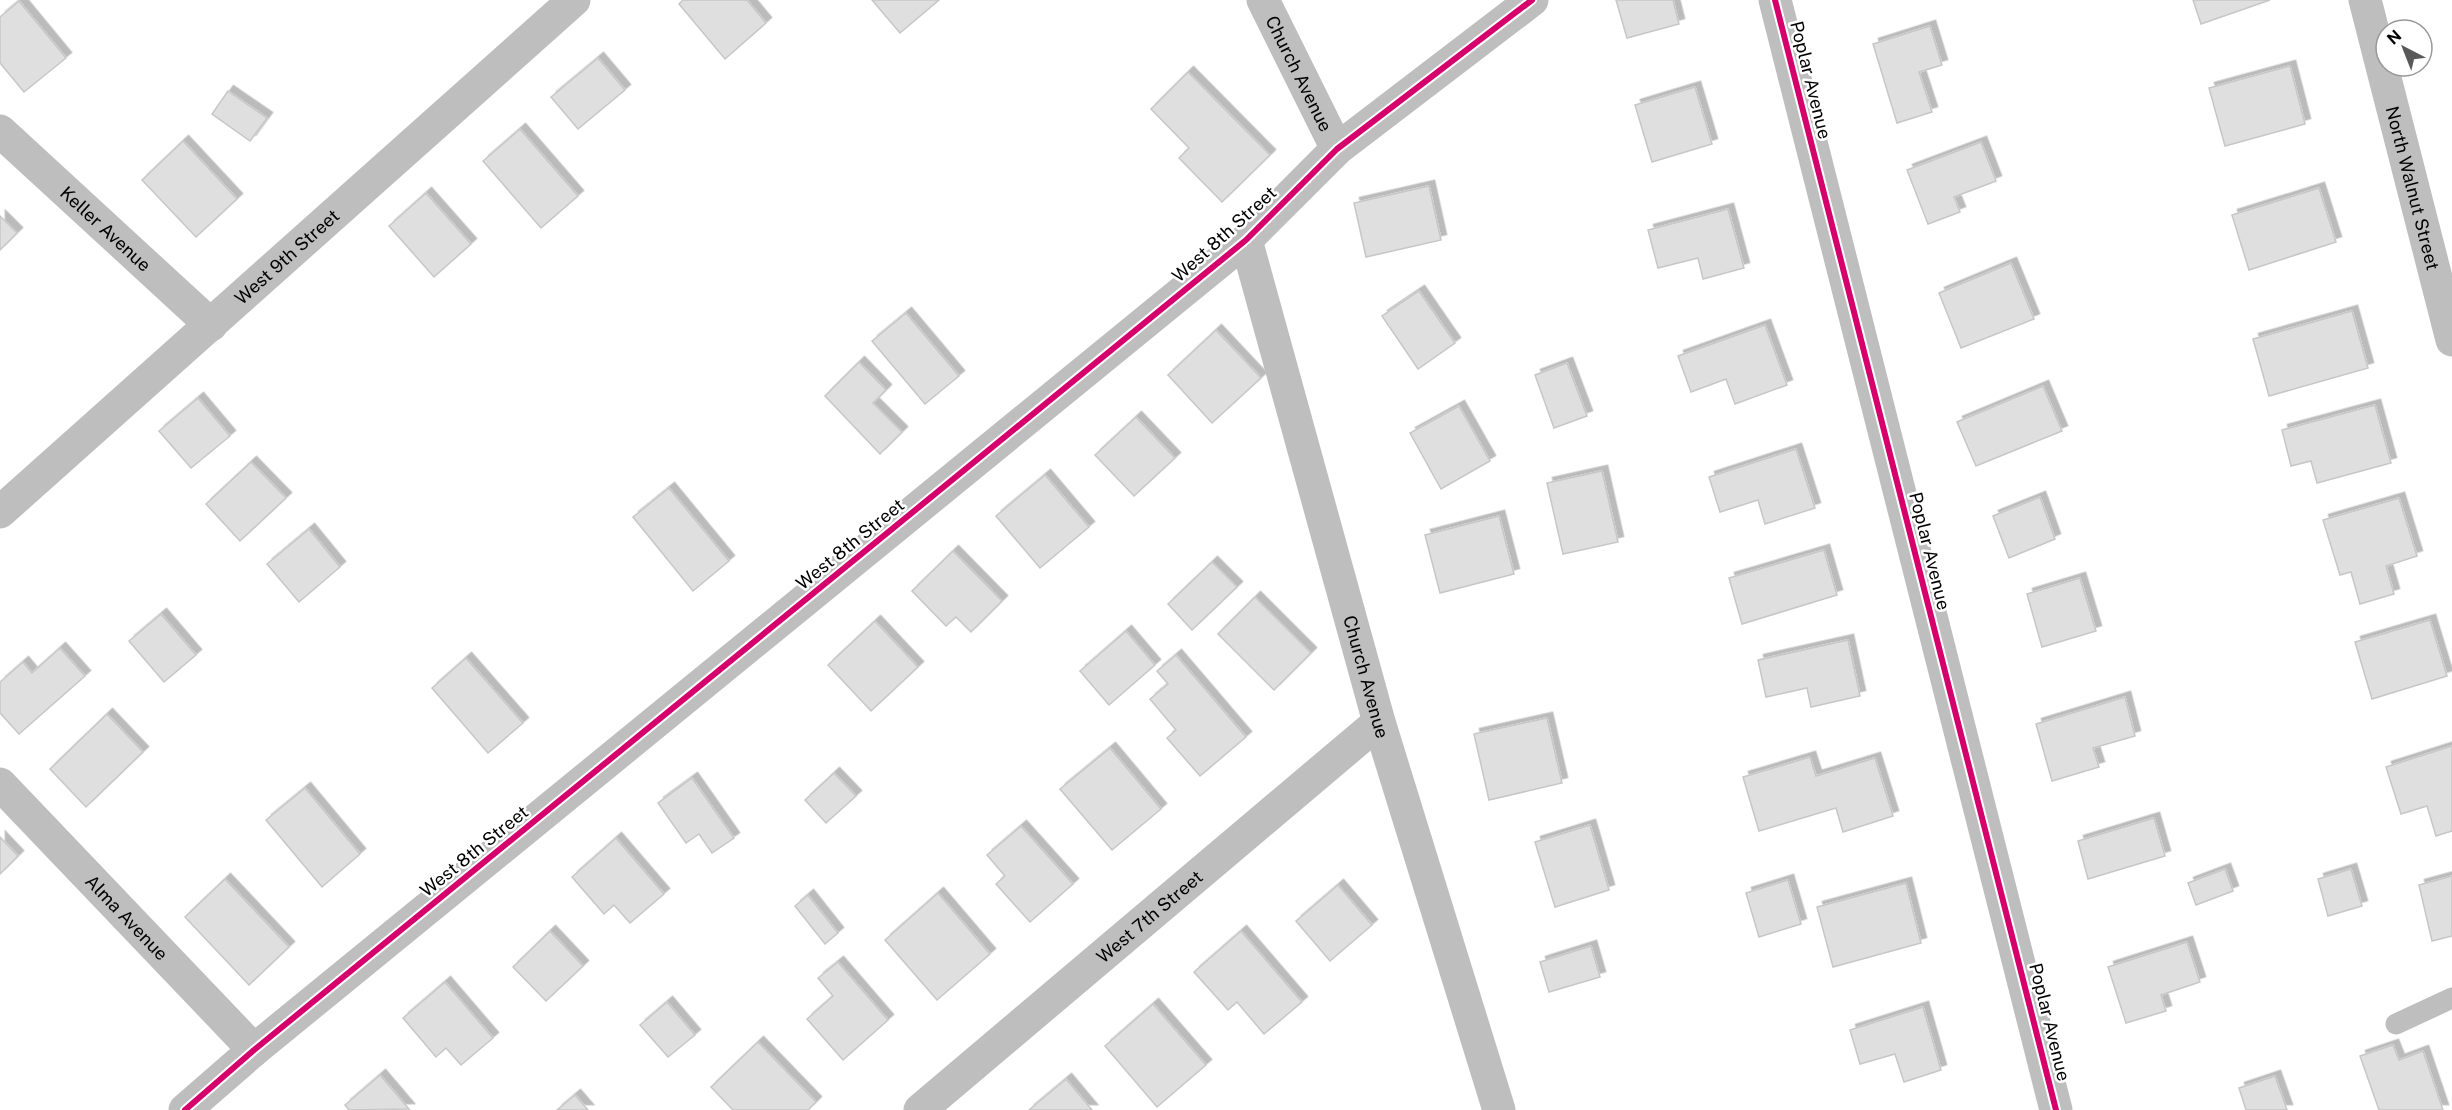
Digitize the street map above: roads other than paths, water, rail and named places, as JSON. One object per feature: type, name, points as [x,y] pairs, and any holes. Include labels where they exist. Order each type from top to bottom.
[{"type":"street","name":"West 9th Street","points":[[0,512],[574,0]]},
{"type":"street","name":"Church Avenue","points":[[1263,0],[1337,149]]},
{"type":"street","name":"West 8th Street","points":[[185,1110],[254,1050],[1246,240],[1337,149],[1532,0]]},
{"type":"street","name":"Poplar Avenue","points":[[1775,0],[2056,1110]]},
{"type":"street","name":"North Walnut Street","points":[[2365,0],[2452,340]]},
{"type":"street","name":"Keller Avenue","points":[[0,131],[211,325]]},
{"type":"street","name":"Church Avenue","points":[[1246,240],[1379,722],[1498,1110]]},
{"type":"street","name":"West 7th Street","points":[[920,1110],[1379,722]]},
{"type":"street","name":"Alma Avenue","points":[[0,784],[254,1050]]},
{"type":"lane","points":[[2396,1024],[2452,998]]}]
